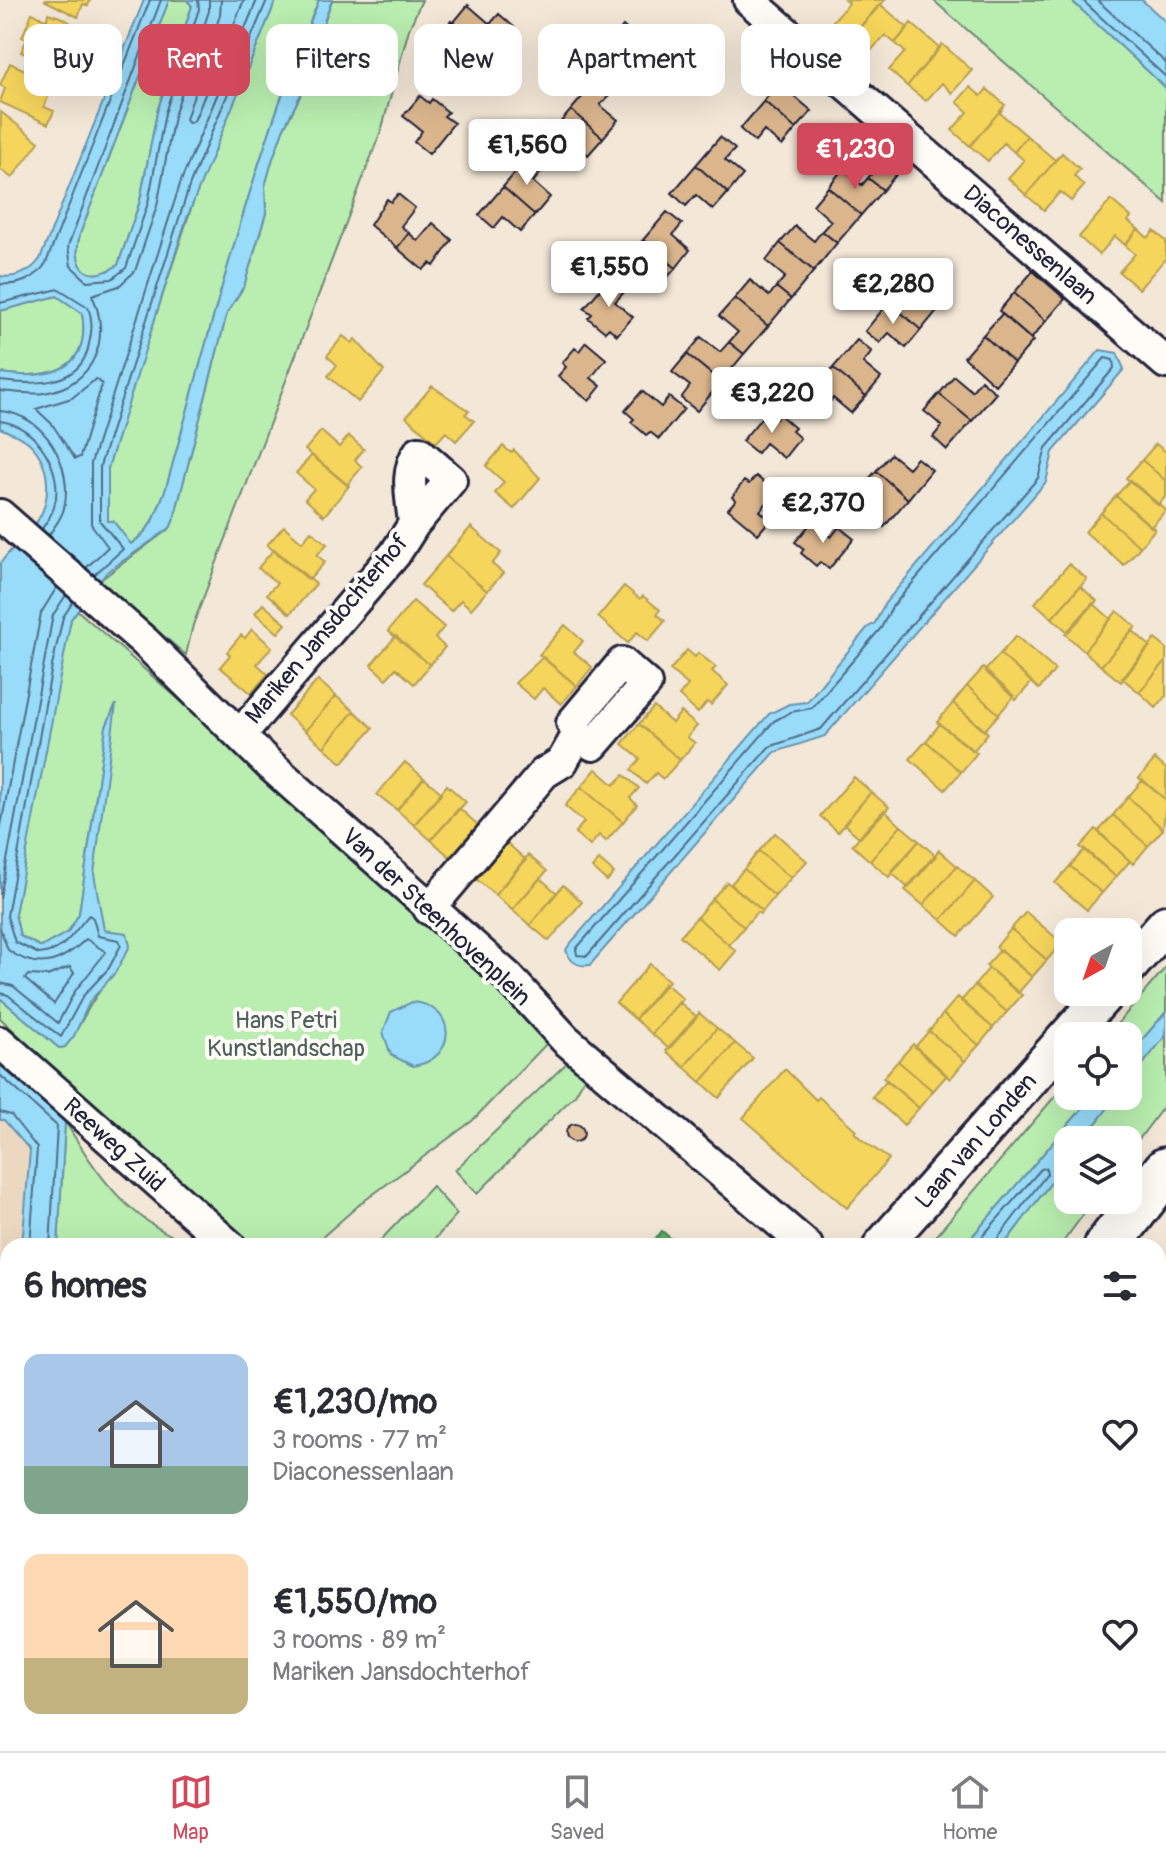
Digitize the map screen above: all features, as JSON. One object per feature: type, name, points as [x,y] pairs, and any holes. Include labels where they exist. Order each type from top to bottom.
[{"type":"highway","points":[[1113,1238],[1166,1170]]},
{"type":"street","name":"Diaconessenlaan","points":[[749,0],[1166,363]]},
{"type":"street","name":"Van der Steenhovenplein","points":[[3,519],[110,611],[429,909],[508,977],[565,1039],[798,1238]]},
{"type":"street","name":"Mariken Jansdochterhof","points":[[240,735],[395,554],[414,524]]},
{"type":"street","points":[[429,909],[544,773],[562,762],[578,734]]},
{"type":"street","points":[[1142,951],[1166,924]]},
{"type":"street","name":"Laan van Londen","points":[[1080,1022],[1095,1006]]},
{"type":"street","name":"Reeweg Zuid","points":[[0,1042],[221,1238]]},
{"type":"street","name":"Laan van Londen","points":[[889,1238],[1054,1052]]},
{"type":"shaded area","points":[[0,1120],[4,1120],[30,1150],[23,1238],[0,1238]]},
{"type":"green space","points":[[169,0],[187,0],[192,6],[186,24],[160,24]]},
{"type":"green space","points":[[276,0],[319,0],[309,24],[266,24],[266,96],[282,96],[217,303],[166,488],[149,527],[130,544],[113,521],[108,521],[108,468],[198,187],[236,96],[250,96],[250,62]]},
{"type":"green space","points":[[332,0],[422,0],[409,29],[398,69],[398,24],[323,24]]},
{"type":"green space","points":[[933,0],[1071,0],[1166,88],[1166,203]]},
{"type":"green space","points":[[138,82],[138,96],[162,96],[140,201],[118,265],[97,274],[84,269],[78,255],[80,234]]},
{"type":"green space","points":[[300,96],[391,96],[382,128],[193,625],[186,655],[99,581],[170,528],[174,519],[227,313],[244,286],[266,213],[265,186],[283,130]]},
{"type":"green space","points":[[57,296],[82,313],[83,333],[73,360],[49,373],[0,373],[0,311]]},
{"type":"green space","name":"Hans Petri Kunstlandschap","points":[[77,610],[506,987],[552,1038],[472,1121],[360,1204],[321,1238],[234,1238],[0,1018],[0,998],[59,1048],[65,1047],[106,983],[90,869],[114,708],[106,727],[79,914],[68,932],[41,947],[20,936],[15,914],[71,619]]},
{"type":"green space","points":[[1166,967],[1166,1012],[1142,1040],[1142,1022],[1119,1022],[1133,1006],[1142,1006],[1142,995]]},
{"type":"green space","points":[[1166,1035],[1166,1103],[1142,1135],[1142,1126],[1094,1126],[1106,1110],[1142,1110],[1142,1065]]},
{"type":"green space","points":[[573,1057],[589,1070],[575,1095],[477,1194],[455,1170]]},
{"type":"green space","points":[[1054,1097],[1054,1110],[1081,1110],[1067,1126],[1054,1126],[1054,1141],[971,1238],[934,1238]]},
{"type":"green space","points":[[65,1121],[91,1162],[119,1197],[153,1225],[178,1238],[58,1238]]},
{"type":"green space","points":[[1054,1179],[1054,1214],[1084,1214],[1066,1238],[1009,1238]]},
{"type":"green space","points":[[432,1186],[457,1214],[436,1238],[383,1238]]},
{"type":"water","points":[[144,0],[169,0],[160,24],[138,24],[138,82],[80,234],[80,263],[90,273],[98,274],[118,265],[140,201],[162,96],[237,96],[186,220],[108,468],[108,521],[113,521],[131,544],[149,527],[166,488],[235,241],[282,96],[300,96],[272,161],[265,186],[266,213],[244,286],[227,313],[174,519],[170,528],[107,572],[71,619],[15,914],[20,936],[41,947],[68,932],[79,914],[106,727],[116,704],[94,874],[104,930],[127,933],[130,946],[115,973],[90,1001],[74,1036],[65,1047],[59,1048],[0,998],[0,564],[40,517],[47,495],[47,483],[42,461],[36,451],[25,440],[0,428],[0,373],[49,373],[73,360],[83,333],[82,313],[57,296],[0,311],[0,276],[22,274],[40,259],[105,96],[122,96],[122,55]]},
{"type":"water","points":[[187,0],[276,0],[250,64],[250,24],[186,24],[192,6]]},
{"type":"water","points":[[319,0],[332,0],[323,24],[309,24]]},
{"type":"water","points":[[1071,0],[1142,0],[1166,22],[1166,88]]},
{"type":"water","points":[[1100,350],[1117,353],[1124,369],[1053,452],[1046,482],[825,736],[775,752],[590,965],[572,961],[566,950],[569,945],[769,714],[789,704],[807,702],[867,628],[875,623],[885,603]]},
{"type":"water","points":[[412,1002],[427,1005],[438,1012],[447,1032],[439,1053],[413,1066],[391,1055],[383,1032],[391,1012]]},
{"type":"water","points":[[1166,1012],[1166,1035],[1142,1065],[1142,1040]]},
{"type":"water","points":[[0,1065],[65,1121],[58,1238],[23,1238],[30,1150],[4,1120],[0,1120]]},
{"type":"water","points":[[1081,1110],[1106,1110],[1094,1126],[1067,1126]]},
{"type":"water","points":[[1054,1141],[1054,1179],[1009,1238],[971,1238]]},
{"type":"building: Homes","points":[[44,0],[90,0],[88,6],[83,4],[78,17]]},
{"type":"building: Homes","points":[[845,0],[885,0],[863,24],[836,24],[833,21],[849,3]]},
{"type":"building: Homes","points":[[880,4],[908,28],[895,43],[885,35],[870,52],[870,24],[862,24]]},
{"type":"building: Homes","points":[[32,13],[47,20],[48,13],[71,23],[70,24],[27,24]]},
{"type":"building: Homes","points":[[911,23],[940,48],[907,86],[889,70],[905,52],[895,43]]},
{"type":"building: Homes","points":[[942,44],[972,70],[952,93],[942,83],[926,101],[907,86]]},
{"type":"building: Homes","points":[[10,63],[24,70],[24,96],[49,96],[44,107],[54,111],[48,124],[0,102],[5,88],[0,85]]},
{"type":"building: Homes","points":[[970,87],[981,96],[987,89],[1005,105],[970,146],[952,130],[968,112],[957,102]]},
{"type":"building: Homes","points":[[1005,105],[1000,113],[1027,136],[1014,152],[1004,143],[988,161],[970,146]]},
{"type":"building: Homes","points":[[1,112],[39,142],[12,178],[0,169]]},
{"type":"building: Homes","points":[[1027,136],[1055,160],[1062,153],[1026,195],[1008,178],[1024,160],[1014,152]]},
{"type":"building: Homes","points":[[1062,153],[1080,169],[1074,176],[1084,186],[1071,201],[1060,192],[1044,210],[1026,195]]},
{"type":"building: Homes","points":[[1111,200],[1131,217],[1128,221],[1138,229],[1125,245],[1115,236],[1099,255],[1079,237]]},
{"type":"building: Homes","points":[[1138,229],[1148,238],[1154,231],[1166,241],[1166,258],[1139,289],[1119,272],[1135,254],[1125,245]]},
{"type":"building: Homes","points":[[343,336],[352,343],[355,339],[384,371],[358,402],[328,376],[337,365],[327,356]]},
{"type":"building: Homes","points":[[432,386],[469,411],[465,414],[474,421],[456,441],[446,432],[436,443],[406,417]]},
{"type":"building: Homes","points":[[321,431],[339,447],[349,436],[364,449],[355,460],[362,467],[347,485],[305,450]]},
{"type":"building: Homes","points":[[1156,444],[1166,452],[1166,481],[1142,460]]},
{"type":"building: Homes","points":[[503,446],[511,453],[514,450],[540,478],[514,509],[495,493],[504,482],[486,466]]},
{"type":"building: Homes","points":[[312,455],[349,486],[324,516],[305,499],[314,489],[296,473]]},
{"type":"building: Homes","points":[[1142,460],[1166,481],[1166,496],[1158,505],[1126,478]]},
{"type":"building: Homes","points":[[1130,480],[1166,510],[1151,527],[1116,496]]},
{"type":"building: Homes","points":[[1116,496],[1155,529],[1140,547],[1101,513]]},
{"type":"building: Homes","points":[[1101,513],[1140,547],[1124,565],[1085,532]]},
{"type":"building: Homes","points":[[284,526],[302,542],[311,531],[327,544],[317,555],[325,562],[309,580],[267,545]]},
{"type":"building: Homes","points":[[471,527],[501,553],[492,564],[503,573],[487,591],[446,556]]},
{"type":"building: Homes","points":[[274,549],[316,584],[290,614],[267,594],[277,583],[258,568]]},
{"type":"building: Homes","points":[[446,556],[487,591],[471,609],[461,600],[451,611],[421,585]]},
{"type":"building: Homes","points":[[1069,564],[1087,579],[1052,618],[1035,603]]},
{"type":"building: Homes","points":[[624,586],[660,610],[657,614],[665,621],[648,641],[637,632],[628,643],[598,617]]},
{"type":"building: Homes","points":[[1080,586],[1097,601],[1068,632],[1052,618]]},
{"type":"building: Homes","points":[[413,601],[444,627],[435,638],[445,647],[430,665],[388,631]]},
{"type":"building: Homes","points":[[1093,603],[1111,619],[1084,651],[1065,634]]},
{"type":"building: Homes","points":[[263,604],[286,624],[278,633],[255,613]]},
{"type":"building: Homes","points":[[1117,611],[1136,627],[1101,666],[1084,651]]},
{"type":"building: Homes","points":[[565,625],[583,641],[574,652],[592,667],[577,686],[539,655]]},
{"type":"building: Homes","points":[[252,629],[272,647],[257,664],[268,674],[251,693],[220,667],[241,635],[245,638]]},
{"type":"building: Homes","points":[[1132,630],[1150,646],[1121,682],[1101,666]]},
{"type":"building: Homes","points":[[396,636],[430,665],[414,684],[396,668],[386,679],[371,665]]},
{"type":"building: Homes","points":[[1016,636],[1055,670],[1039,689],[1000,654]]},
{"type":"building: Homes","points":[[1155,639],[1166,648],[1166,661],[1139,692],[1122,678]]},
{"type":"building: Homes","points":[[687,650],[695,657],[698,653],[716,667],[712,671],[728,685],[711,705],[707,702],[698,713],[679,696],[688,685],[670,670]]},
{"type":"building: Homes","points":[[1000,654],[1032,682],[1016,700],[985,671]]},
{"type":"building: Homes","points":[[543,657],[577,686],[561,704],[543,688],[534,699],[515,683]]},
{"type":"building: Homes","points":[[1166,661],[1166,696],[1156,708],[1139,692]]},
{"type":"building: Homes","points":[[983,668],[1014,696],[999,714],[967,686]]},
{"type":"building: Homes","points":[[318,680],[336,696],[305,731],[287,715]]},
{"type":"building: Homes","points":[[967,686],[999,714],[984,731],[953,703]]},
{"type":"building: Homes","points":[[336,696],[354,711],[324,747],[305,731]]},
{"type":"building: Homes","points":[[953,703],[988,733],[973,751],[937,722]]},
{"type":"building: Homes","points":[[654,707],[672,723],[681,712],[697,726],[687,737],[695,743],[680,760],[639,724]]},
{"type":"building: Homes","points":[[354,711],[373,728],[342,763],[324,747]]},
{"type":"building: Homes","points":[[639,724],[680,760],[663,779],[656,773],[646,784],[631,770],[640,759],[622,744]]},
{"type":"building: Homes","points":[[940,724],[977,753],[961,772],[926,741]]},
{"type":"building: Homes","points":[[926,741],[961,772],[945,790],[910,759]]},
{"type":"building: Homes","points":[[1155,759],[1166,769],[1166,800],[1139,778]]},
{"type":"building: Homes","points":[[405,762],[424,778],[397,810],[377,794]]},
{"type":"building: Homes","points":[[596,769],[614,785],[624,775],[639,788],[630,798],[637,805],[623,822],[581,787]]},
{"type":"building: Homes","points":[[854,777],[871,792],[838,832],[820,816]]},
{"type":"building: Homes","points":[[424,778],[442,793],[414,825],[397,810]]},
{"type":"building: Homes","points":[[1143,780],[1166,800],[1163,829],[1128,797]]},
{"type":"building: Homes","points":[[447,785],[466,802],[431,840],[414,825]]},
{"type":"building: Homes","points":[[581,787],[623,822],[606,841],[599,835],[590,846],[575,833],[584,822],[565,806]]},
{"type":"building: Homes","points":[[871,792],[889,807],[860,838],[844,824]]},
{"type":"building: Homes","points":[[1128,797],[1163,829],[1148,846],[1113,815]]},
{"type":"building: Homes","points":[[459,808],[478,825],[450,857],[431,840]]},
{"type":"building: Homes","points":[[884,810],[901,826],[870,861],[852,845]]},
{"type":"building: Homes","points":[[1113,815],[1148,846],[1133,864],[1098,832]]},
{"type":"building: Homes","points":[[901,826],[919,841],[889,877],[870,861]]},
{"type":"building: Homes","points":[[1096,829],[1130,861],[1116,877],[1080,847]]},
{"type":"building: Homes","points":[[775,833],[807,861],[791,878],[759,851]]},
{"type":"building: Homes","points":[[919,841],[936,856],[908,888],[891,872]]},
{"type":"building: Homes","points":[[507,843],[526,860],[495,895],[476,879]]},
{"type":"building: Homes","points":[[1085,849],[1116,877],[1102,893],[1070,866]]},
{"type":"building: Homes","points":[[939,850],[957,866],[923,905],[905,890]]},
{"type":"building: Homes","points":[[759,851],[791,878],[775,896],[744,869]]},
{"type":"building: Homes","points":[[528,855],[547,871],[512,910],[495,895]]},
{"type":"building: Homes","points":[[599,860],[614,873],[607,881],[592,868]]},
{"type":"building: Homes","points":[[957,866],[975,881],[941,920],[923,905]]},
{"type":"building: Homes","points":[[1070,866],[1102,893],[1087,910],[1055,883]]},
{"type":"building: Homes","points":[[744,869],[775,896],[763,911],[731,884]]},
{"type":"building: Homes","points":[[540,878],[557,893],[530,925],[512,910]]},
{"type":"building: Homes","points":[[975,881],[993,897],[959,936],[941,920]]},
{"type":"building: Homes","points":[[727,882],[763,911],[760,914],[757,912],[744,927],[712,899]]},
{"type":"building: Homes","points":[[563,885],[582,902],[549,941],[530,925]]},
{"type":"building: Homes","points":[[712,899],[744,927],[729,945],[697,917]]},
{"type":"building: Homes","points":[[1026,912],[1054,936],[1054,952],[1047,960],[1011,929]]},
{"type":"building: Homes","points":[[697,917],[736,951],[720,970],[680,936]]},
{"type":"building: Homes","points":[[1011,929],[1047,960],[1032,977],[996,947]]},
{"type":"building: Homes","points":[[1001,949],[1032,977],[1018,993],[986,966]]},
{"type":"building: Homes","points":[[650,964],[669,981],[635,1019],[616,1003]]},
{"type":"building: Homes","points":[[989,968],[1022,995],[1007,1012],[975,985]]},
{"type":"building: Homes","points":[[665,983],[683,999],[652,1034],[635,1019]]},
{"type":"building: Homes","points":[[975,985],[1007,1012],[993,1028],[961,1001]]},
{"type":"building: Homes","points":[[958,997],[993,1028],[979,1045],[943,1014]]},
{"type":"building: Homes","points":[[679,1002],[697,1017],[669,1049],[652,1034]]},
{"type":"building: Homes","points":[[699,1013],[717,1028],[684,1067],[666,1051]]},
{"type":"building: Homes","points":[[943,1014],[979,1045],[965,1061],[929,1031]]},
{"type":"building: Homes","points":[[717,1028],[735,1043],[701,1082],[684,1067]]},
{"type":"building: Homes","points":[[929,1031],[965,1061],[950,1079],[915,1047]]},
{"type":"building: Homes","points":[[735,1043],[753,1058],[719,1098],[701,1082]]},
{"type":"building: Homes","points":[[913,1044],[947,1075],[933,1091],[898,1061]]},
{"type":"building: Homes","points":[[898,1061],[933,1091],[919,1108],[883,1078]]},
{"type":"building: Homes","points":[[785,1069],[816,1100],[819,1097],[856,1130],[854,1132],[861,1139],[889,1159],[847,1208],[743,1118]]},
{"type":"building: Homes","points":[[887,1080],[919,1108],[904,1125],[872,1097]]},
{"type":"building: Public","points":[[662,1231],[670,1238],[656,1238]]},
{"type":"building: Other","points":[[468,5],[490,24],[454,24]]},
{"type":"building: Other","points":[[499,14],[511,24],[490,24]]},
{"type":"building: Other","points":[[420,96],[429,103],[432,99],[448,112],[444,116],[454,123],[429,154],[414,142],[422,131],[403,116]]},
{"type":"building: Other","points":[[583,96],[609,96],[600,105],[618,120],[603,138],[571,110]]},
{"type":"building: Other","points":[[768,96],[794,96],[812,111],[796,129],[764,101]]},
{"type":"building: Other","points":[[764,101],[796,129],[782,146],[764,131],[755,142],[740,129]]},
{"type":"building: Other","points":[[571,110],[603,138],[588,155],[571,140],[561,151],[547,138]]},
{"type":"building: Other","points":[[875,136],[906,163],[883,190],[868,178],[877,168],[860,153]]},
{"type":"building: Other","points":[[720,137],[735,149],[725,160],[743,175],[728,193],[696,165]]},
{"type":"building: Other","points":[[527,159],[542,171],[533,182],[550,197],[535,215],[503,187]]},
{"type":"building: Other","points":[[696,165],[728,193],[713,210],[696,195],[686,206],[672,193]]},
{"type":"building: Other","points":[[843,169],[862,185],[868,178],[883,190],[861,215],[828,187]]},
{"type":"building: Other","points":[[503,187],[535,215],[520,232],[503,217],[494,228],[479,215]]},
{"type":"building: Other","points":[[828,187],[861,215],[837,243],[822,231],[831,221],[813,205]]},
{"type":"building: Other","points":[[398,194],[415,208],[401,226],[409,233],[397,248],[370,225],[387,199],[391,202]]},
{"type":"building: Other","points":[[667,212],[682,224],[673,235],[690,250],[676,268],[643,240]]},
{"type":"building: Other","points":[[433,223],[452,240],[434,266],[430,263],[423,270],[397,248],[409,233],[418,241]]},
{"type":"building: Other","points":[[795,226],[814,241],[822,231],[837,243],[814,271],[780,243]]},
{"type":"building: Other","points":[[643,240],[676,268],[660,285],[643,270],[634,281],[619,268]]},
{"type":"building: Other","points":[[780,243],[814,271],[791,299],[776,287],[785,277],[766,261]]},
{"type":"building: Other","points":[[1033,271],[1065,299],[1046,321],[1014,293]]},
{"type":"building: Other","points":[[913,274],[928,287],[919,298],[936,312],[921,330],[889,302]]},
{"type":"building: Other","points":[[610,278],[625,291],[615,302],[633,317],[617,335],[609,328],[605,332],[588,318],[592,314],[584,308]]},
{"type":"building: Other","points":[[750,280],[769,296],[776,287],[791,299],[768,326],[735,298]]},
{"type":"building: Other","points":[[1014,293],[1046,321],[1031,339],[999,311]]},
{"type":"building: Other","points":[[735,298],[768,326],[744,354],[729,342],[738,332],[719,316]]},
{"type":"building: Other","points":[[889,302],[921,330],[906,348],[889,333],[880,343],[865,331]]},
{"type":"building: Other","points":[[1002,314],[1033,341],[1014,363],[983,335]]},
{"type":"building: Other","points":[[983,335],[1014,363],[995,385],[964,357]]},
{"type":"building: Other","points":[[701,337],[720,352],[729,342],[744,354],[721,382],[687,354]]},
{"type":"building: Other","points":[[857,340],[872,352],[863,363],[881,378],[866,396],[833,368]]},
{"type":"building: Other","points":[[586,342],[606,359],[591,378],[601,386],[589,401],[558,376],[566,367],[562,363],[575,348],[579,351]]},
{"type":"building: Other","points":[[687,354],[721,382],[697,411],[681,398],[690,386],[672,372]]},
{"type":"building: Other","points":[[833,368],[866,396],[851,413],[833,398],[824,409],[809,396]]},
{"type":"building: Other","points":[[954,376],[972,391],[981,380],[996,393],[972,421],[939,394]]},
{"type":"building: Other","points":[[642,391],[661,407],[669,397],[684,409],[659,439],[650,432],[646,435],[631,422],[634,419],[625,411]]},
{"type":"building: Other","points":[[939,394],[972,421],[947,450],[933,437],[942,426],[924,411]]},
{"type":"building: Other","points":[[767,411],[776,419],[779,414],[795,428],[792,431],[800,438],[784,458],[765,443],[757,453],[742,441]]},
{"type":"building: Other","points":[[891,454],[908,468],[917,458],[932,470],[908,499],[876,471]]},
{"type":"building: Other","points":[[876,471],[908,499],[884,527],[869,514],[878,503],[861,488]]},
{"type":"building: Other","points":[[756,476],[776,492],[760,511],[770,520],[758,534],[728,509],[736,500],[732,497],[744,481],[749,484]]},
{"type":"building: Other","points":[[812,522],[831,537],[839,527],[854,539],[829,569],[820,562],[816,566],[801,553],[804,549],[795,542]]},
{"type":"building: Other","points":[[575,1124],[584,1133],[575,1142],[566,1133]]}]
